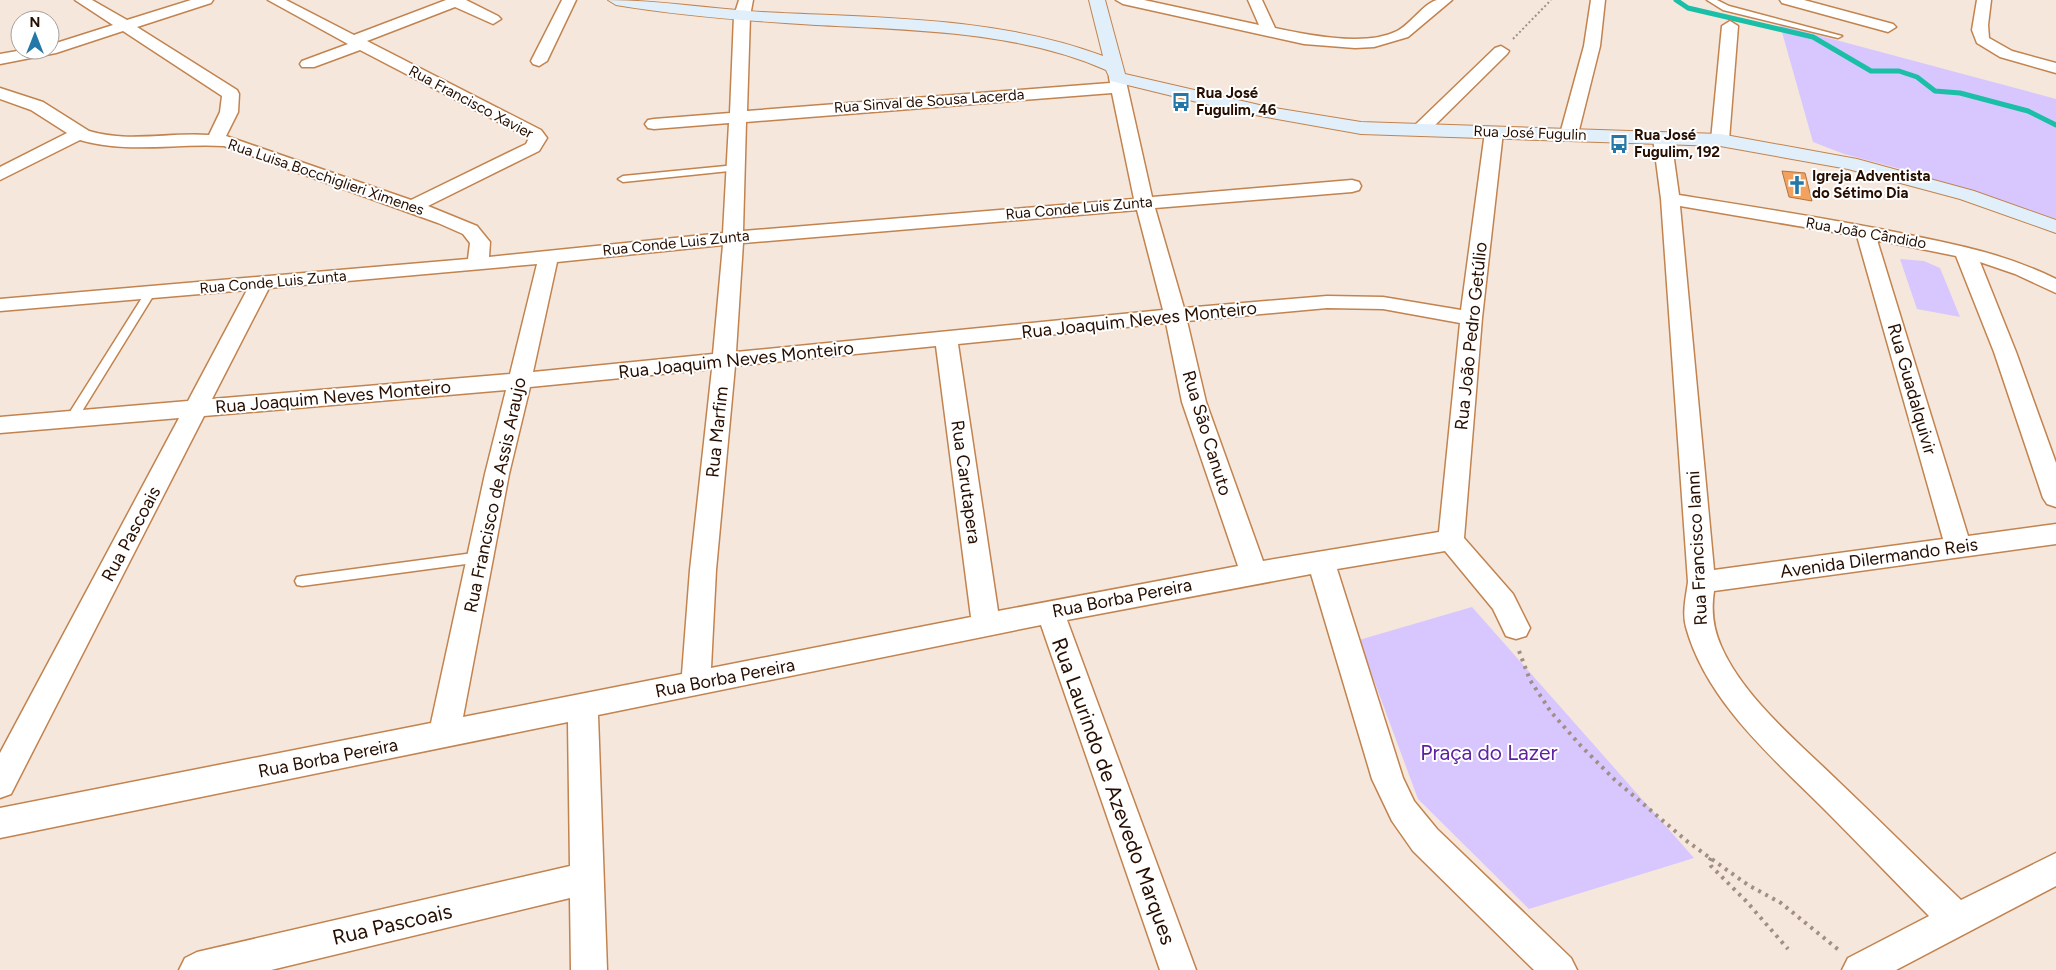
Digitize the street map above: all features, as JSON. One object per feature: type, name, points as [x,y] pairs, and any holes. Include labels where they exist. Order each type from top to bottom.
[{"type":"street","name":"Rua Luisa Bocchiglieri Ximenes","points":[[82,0],[178,58],[230,94],[230,112],[216,139],[297,165],[470,230],[480,242],[478,264]]},
{"type":"street","points":[[60,47],[206,0]]},
{"type":"street","name":"Rua Francisco Xavier","points":[[275,0],[534,134],[538,138],[532,147],[412,207]]},
{"type":"street","points":[[308,64],[456,0],[493,19]]},
{"type":"street","points":[[539,61],[569,0]]},
{"type":"street","name":"Rua José Fugulin","points":[[616,0],[681,11],[744,8],[1038,40],[1076,50],[1117,77],[1237,106],[1321,123],[1361,128],[1720,140],[1802,153],[1865,167],[1967,195],[2056,227]]},
{"type":"street","name":"Rua São Canuto","points":[[1097,0],[1117,77],[1144,202],[1175,315],[1194,402],[1254,573]]},
{"type":"street","points":[[1123,0],[1329,43],[1374,42],[1403,34],[1445,0]]},
{"type":"street","points":[[1255,0],[1269,32]]},
{"type":"street","points":[[1569,134],[1592,46],[1598,0]]},
{"type":"street","points":[[1787,0],[1888,27]]},
{"type":"street","points":[[1984,0],[1984,9],[1978,28],[1982,40],[2006,54],[2056,68]]},
{"type":"street","name":"Rua Marfim","points":[[696,684],[703,570],[724,362],[733,238],[744,8]]},
{"type":"street","points":[[1720,140],[1730,26]]},
{"type":"street","points":[[1420,130],[1502,51]]},
{"type":"street","name":"Rua Sinval de Sousa Lacerda","points":[[654,124],[1117,77]]},
{"type":"street","points":[[0,93],[37,106],[80,133],[96,139],[121,142],[216,139]]},
{"type":"street","name":"Rua João Pedro Getúlio","points":[[1451,540],[1471,318],[1494,132]]},
{"type":"street","points":[[0,174],[80,133]]},
{"type":"street","name":"Rua Francisco Ianni","points":[[1662,138],[1670,199],[1702,582],[1698,604],[1700,627],[1709,652],[1732,689],[1767,732],[1957,920]]},
{"type":"street","name":"Rua Conde Luis Zunta","points":[[0,306],[478,264],[733,238],[1352,186]]},
{"type":"street","name":"Rua João Cândido","points":[[1670,199],[1865,232],[1993,258],[2056,286]]},
{"type":"street","name":"Rua Guadalquivir","points":[[1865,232],[1902,349],[1958,546]]},
{"type":"street","points":[[1964,252],[1972,266],[2005,352],[2056,498]]},
{"type":"street","name":"Rua Francisco de Assis Araujo","points":[[444,735],[497,474],[545,279],[548,256]]},
{"type":"street","name":"Rua Pascoais","points":[[0,784],[261,283]]},
{"type":"street","name":"Rua Joaquim Neves Monteiro","points":[[0,425],[724,362],[1175,315],[1345,301],[1383,303],[1471,318]]},
{"type":"street","name":"Rua Carutapera","points":[[946,339],[986,626]]},
{"type":"street","name":"Avenida Dilermando Reis","points":[[1702,582],[2056,534]]},
{"type":"street","points":[[1451,540],[1503,602],[1516,628]]},
{"type":"street","name":"Rua Borba Pereira","points":[[0,823],[1050,612],[1254,573],[1451,540]]},
{"type":"street","points":[[1322,562],[1388,779],[1404,811],[1425,840],[1559,970]]},
{"type":"street","name":"Rua Laurindo de Azevedo Marques","points":[[1050,612],[1178,970]]},
{"type":"street","points":[[583,706],[589,970]]},
{"type":"street","points":[[1861,969],[2056,869]]},
{"type":"street","name":"Rua Pascoais","points":[[197,970],[588,878]]},
{"type":"lane","points":[[1711,0],[1726,8],[1838,36]]},
{"type":"lane","points":[[623,179],[736,168]]},
{"type":"lane","points":[[72,418],[150,293]]},
{"type":"lane","points":[[302,581],[481,557]]},
{"type":"path","points":[[1502,51],[1550,0]]},
{"type":"path","points":[[1516,628],[1525,673],[1556,720],[1625,788],[1664,822],[1749,886],[1772,897],[1861,969]]},
{"type":"path","points":[[1712,858],[1709,862],[1711,866],[1746,901],[1788,949]]},
{"type":"green space","points":[[1780,25],[2056,99],[2056,219],[1908,171],[1844,154],[1813,142]]},
{"type":"green space","points":[[1900,259],[1924,261],[1940,268],[1960,317],[1917,309]]},
{"type":"green space","name":"Praça do Lazer","points":[[1472,607],[1694,858],[1529,909],[1418,799],[1359,640]]},
{"type":"building","name":"Igreja Adventista do Sétimo Dia","points":[[1782,171],[1805,173],[1812,201],[1789,197]]},
{"type":"waterway","points":[[1676,0],[1688,8],[1813,37],[1871,71],[1899,71],[1917,77],[1935,91],[1960,93],[2028,111],[2056,125]]},
{"type":"place","name":"Rua José Fugulim, 46","points":[[1181,102]]},
{"type":"place","name":"Rua José Fugulim, 192","points":[[1619,144]]},
{"type":"place","name":"Igreja Adventista do Sétimo Dia","points":[[1797,185]]}]
